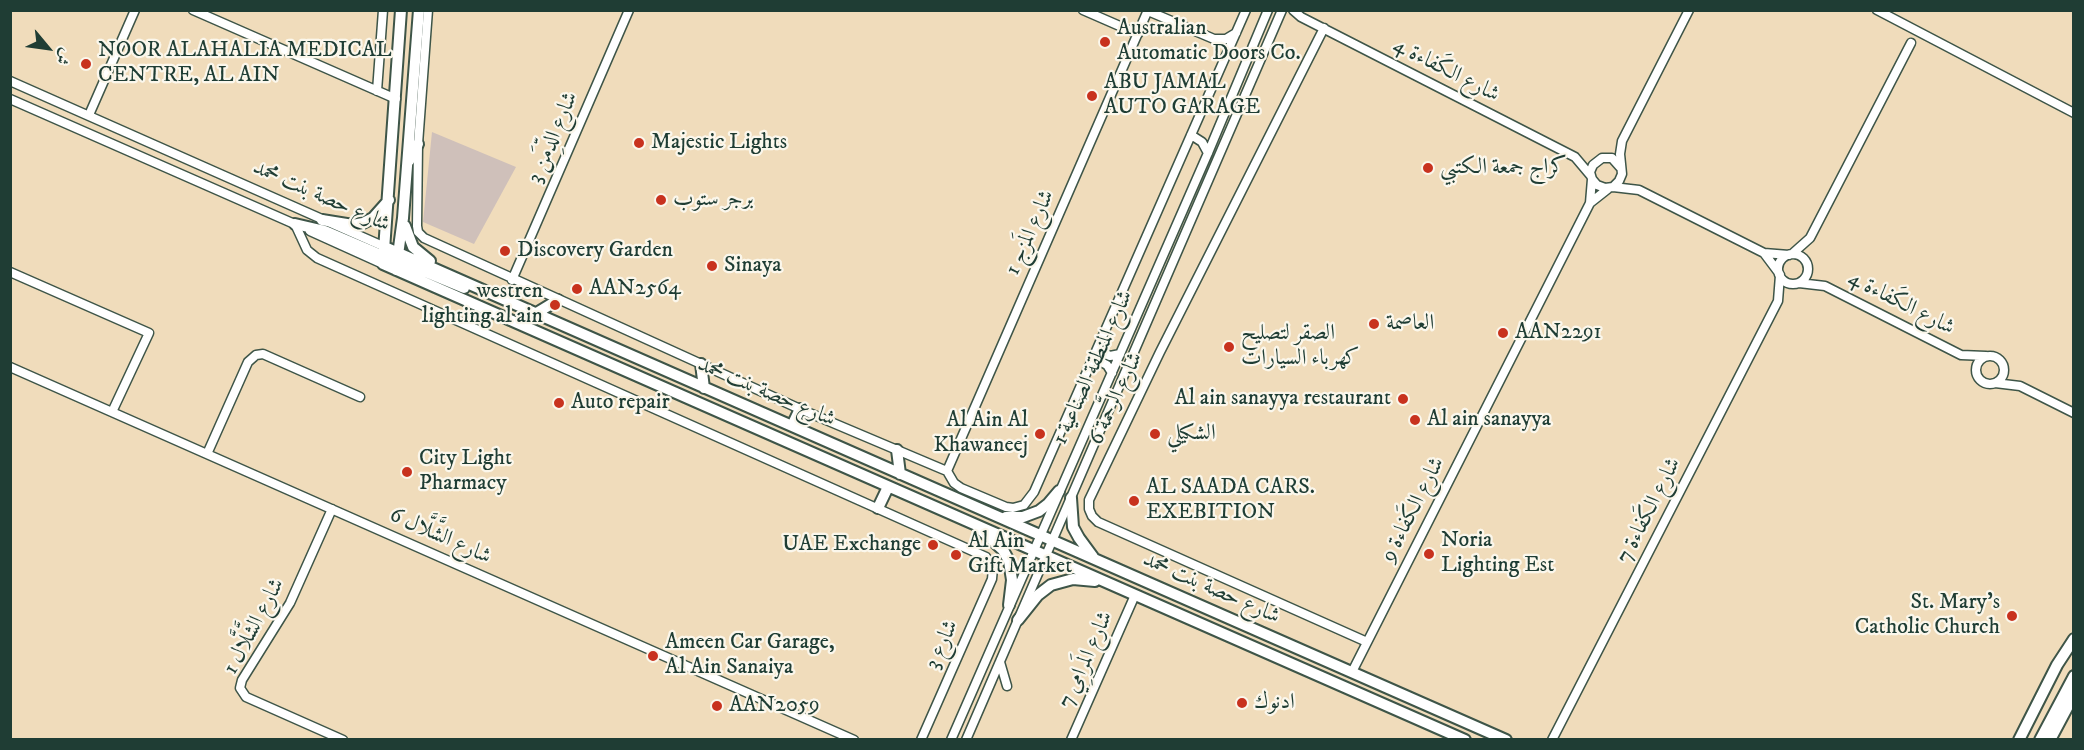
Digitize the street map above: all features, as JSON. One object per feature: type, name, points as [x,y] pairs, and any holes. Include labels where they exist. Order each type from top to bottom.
[{"type":"main road","points":[[384,256],[401,10]]},
{"type":"main road","points":[[398,261],[419,10]]},
{"type":"main road","points":[[407,163],[418,144]]},
{"type":"main road","points":[[322,220],[353,225],[363,223],[373,218],[389,200]]},
{"type":"main road","points":[[403,218],[413,247],[442,270]]},
{"type":"main road","points":[[295,224],[325,231],[465,289],[486,291]]},
{"type":"main road","name":"شارع حصة بنت محمد","points":[[384,256],[524,325],[1465,740]]},
{"type":"main road","name":"شارع حصة بنت محمد","points":[[398,261],[442,270],[536,314],[1506,740]]},
{"type":"main road","points":[[536,314],[558,300]]},
{"type":"main road","points":[[701,364],[704,388]]},
{"type":"main road","points":[[792,426],[800,409]]},
{"type":"main road","points":[[897,450],[900,474]]},
{"type":"main road","points":[[878,508],[888,487]]},
{"type":"main road","points":[[1002,517],[1034,513],[1048,504],[1059,491]]},
{"type":"main road","points":[[1071,498],[1073,527],[1095,559]]},
{"type":"main road","points":[[977,525],[1003,549],[1009,561],[1012,580],[1009,605]]},
{"type":"main road","points":[[1018,620],[1038,595],[1057,582],[1073,579],[1109,584]]},
{"type":"main road","points":[[2019,740],[2057,665],[2073,642]]},
{"type":"main road","points":[[2027,740],[2073,642]]},
{"type":"main road","points":[[2040,740],[2073,676]]},
{"type":"main road","points":[[2050,740],[2073,695]]},
{"type":"street","points":[[89,115],[135,10]]},
{"type":"street","points":[[193,10],[396,99]]},
{"type":"street","points":[[377,91],[383,10]]},
{"type":"street","points":[[428,10],[418,144],[417,226],[420,235],[426,240],[512,280],[800,409],[947,471],[957,486],[1005,507],[1017,508],[1028,502],[1034,492],[1195,137],[1246,10]]},
{"type":"street","name":"شارع الدِّمَن 3","points":[[512,280],[629,10]]},
{"type":"street","points":[[1083,10],[1138,34]]},
{"type":"street","name":"شارع المنطقة الصناعية 1","points":[[951,740],[1208,153],[1268,10]]},
{"type":"street","name":"شارع المنطقة الصناعية 1","points":[[966,740],[1282,10]]},
{"type":"street","name":"شارع الكَفاءة 4","points":[[1293,10],[1301,17],[1575,157],[1591,177]]},
{"type":"street","points":[[1689,10],[1622,141],[1593,165],[1591,177],[1597,185],[1638,190],[1764,254],[1799,255],[1808,265]]},
{"type":"street","points":[[1877,10],[2073,113]]},
{"type":"street","points":[[1148,11],[1214,39],[1226,39],[1236,32]]},
{"type":"street","name":"شارع المَزج 1","points":[[947,471],[1148,11]]},
{"type":"street","points":[[1277,23],[1289,16],[1301,17]]},
{"type":"street","name":"شارع الرَّحمة 6","points":[[1324,28],[1160,352],[1089,500],[1089,509],[1098,522],[1367,642]]},
{"type":"street","points":[[1214,39],[1227,54]]},
{"type":"street","points":[[1779,274],[1781,262],[1810,238],[1911,43]]},
{"type":"street","name":"شارع حصة بنت محمد","points":[[10,81],[322,220],[384,256]]},
{"type":"street","name":"شارع حصة بنت محمد","points":[[10,99],[295,224]]},
{"type":"street","points":[[1195,137],[1215,136]]},
{"type":"street","points":[[1195,137],[1208,153]]},
{"type":"street","points":[[1611,187],[1619,182],[1622,141]]},
{"type":"street","name":"شارع الكَفاءة 4","points":[[1575,157],[1603,158]]},
{"type":"street","points":[[1603,158],[1616,160],[1638,190]]},
{"type":"street","name":"شارع الكَفاءة 9","points":[[1352,672],[1590,203],[1591,177]]},
{"type":"street","name":"شارع الكَفاءة 9","points":[[1590,203],[1611,187]]},
{"type":"street","points":[[295,224],[307,250],[317,258],[878,508]]},
{"type":"street","points":[[1764,254],[1788,283],[1797,284],[1806,276],[1810,238]]},
{"type":"street","name":"شارع الكَفاءة 4","points":[[1808,265],[1825,286]]},
{"type":"street","points":[[10,272],[149,333],[112,412]]},
{"type":"street","name":"شارع الكَفاءة 7","points":[[1778,301],[1779,274]]},
{"type":"street","name":"شارع الكَفاءة 4","points":[[1797,284],[1825,286],[1961,355],[1986,356]]},
{"type":"street","name":"شارع الكَفاءة 7","points":[[1553,739],[1778,301],[1797,284]]},
{"type":"street","points":[[1150,286],[1150,297],[1156,303]]},
{"type":"street","points":[[207,454],[248,362],[256,355],[263,354],[360,397]]},
{"type":"street","points":[[1095,354],[1110,356],[1120,354]]},
{"type":"street","points":[[1095,354],[1107,365],[1112,374]]},
{"type":"street","name":"شارع الكَفاءة 4","points":[[1961,355],[1976,375]]},
{"type":"street","points":[[2020,386],[1996,357],[1986,356],[1978,361],[1976,375],[1983,383],[2020,386],[2073,413]]},
{"type":"street","name":"شارع الشَّلَّال 6","points":[[10,367],[855,740]]},
{"type":"street","points":[[1995,383],[2002,376],[2004,367]]},
{"type":"street","name":"شارع الشَّلَّال 1","points":[[332,508],[290,603],[242,680],[240,688],[246,697],[342,740]]},
{"type":"street","name":"شارع 3","points":[[878,508],[983,555],[992,565],[992,579],[921,740]]},
{"type":"street","name":"شارع المَرامِي 7","points":[[1071,740],[1135,596]]},
{"type":"street","points":[[1000,662],[1007,686]]},
{"type":"shaded area","points":[[432,132],[516,167],[474,244],[423,222]]},
{"type":"place","name":"Australian Automatic Doors Co.","points":[[1105,42]]},
{"type":"place","name":"NOOR ALAHALIA MEDICAL CENTRE, AL AIN","points":[[86,64]]},
{"type":"place","name":"ABU JAMAL AUTO GARAGE","points":[[1092,96]]},
{"type":"place","name":"Majestic Lights","points":[[639,143]]},
{"type":"place","name":"كراج جمعة الكتبي","points":[[1428,168]]},
{"type":"place","name":"برجر ستوب","points":[[661,200]]},
{"type":"place","name":"Discovery Garden","points":[[505,251]]},
{"type":"place","name":"Sinaya","points":[[712,266]]},
{"type":"place","name":"AAN2564","points":[[577,289]]},
{"type":"place","name":"westren lighting al ain","points":[[555,305]]},
{"type":"place","name":"العاصمة","points":[[1374,324]]},
{"type":"place","name":"AAN2291","points":[[1503,333]]},
{"type":"place","name":"الصقر لتصليح كهرباء السيارات","points":[[1229,347]]},
{"type":"place","name":"Al ain sanayya restaurant","points":[[1403,399]]},
{"type":"place","name":"Auto repair","points":[[559,403]]},
{"type":"place","name":"Al ain sanayya","points":[[1415,420]]},
{"type":"place","name":"Al Ain Al Khawaneej","points":[[1040,434]]},
{"type":"place","name":"الشكيلي","points":[[1155,434]]},
{"type":"place","name":"City Light Pharmacy","points":[[407,472]]},
{"type":"place","name":"AL SAADA CARS. EXEBITION","points":[[1134,501]]},
{"type":"place","name":"UAE Exchange","points":[[933,545]]},
{"type":"place","name":"Noria Lighting Est","points":[[1429,554]]},
{"type":"place","name":"Al Ain Gift Market","points":[[956,555]]},
{"type":"place","name":"St. Mary's Catholic Church","points":[[2012,616]]},
{"type":"place","name":"Ameen Car Garage, Al Ain Sanaiya","points":[[653,656]]},
{"type":"place","name":"ادنوك","points":[[1242,703]]},
{"type":"place","name":"AAN2059","points":[[717,706]]}]
